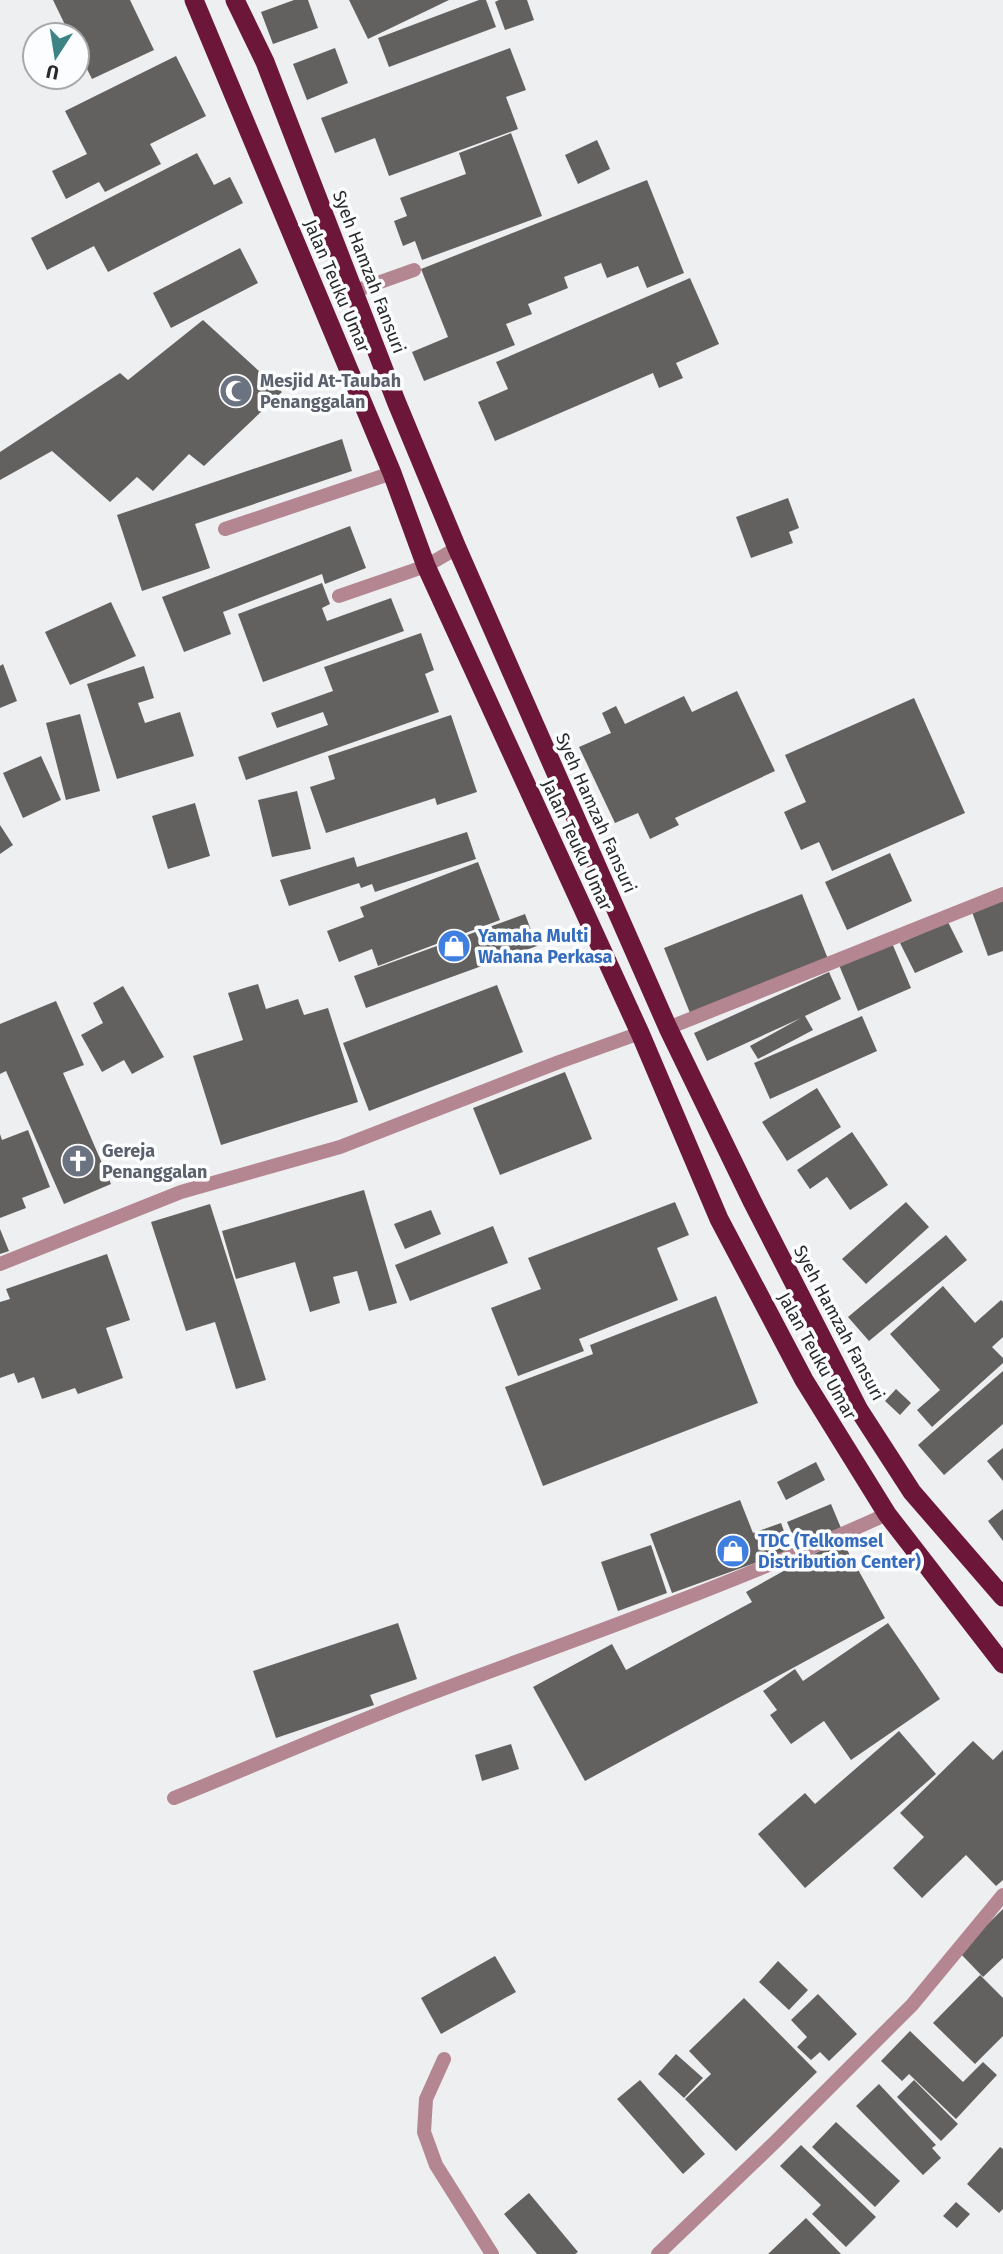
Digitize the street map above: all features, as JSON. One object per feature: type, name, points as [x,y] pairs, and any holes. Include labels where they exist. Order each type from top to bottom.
[{"type":"highway","name":"Jalan Teuku Umar","points":[[194,0],[392,473],[426,566],[640,1033],[719,1219],[804,1380],[887,1514],[1003,1664]]},
{"type":"highway","name":"Syeh Hamzah Fansuri","points":[[235,0],[265,62],[396,401],[457,548],[668,1028],[751,1201],[859,1410],[912,1492],[1003,1597]]},
{"type":"street","points":[[355,291],[414,270]]},
{"type":"street","points":[[225,529],[392,473]]},
{"type":"street","points":[[339,596],[426,566],[457,548]]},
{"type":"street","points":[[668,1028],[1003,894]]},
{"type":"street","points":[[0,1264],[181,1192],[340,1147],[640,1033]]},
{"type":"street","points":[[174,1798],[417,1699],[628,1622],[792,1557],[887,1514]]},
{"type":"street","points":[[658,2254],[775,2143],[912,2005],[1003,1895]]},
{"type":"street","points":[[444,2059],[426,2099],[424,2132],[436,2165],[492,2254]]},
{"type":"building","points":[[53,0],[130,0],[154,50],[92,79],[91,21],[63,21]]},
{"type":"building","points":[[294,0],[308,0],[318,28],[273,44],[261,12]]},
{"type":"building","points":[[349,0],[449,0],[368,39]]},
{"type":"building","points":[[479,0],[486,0],[496,27],[389,67],[378,38]]},
{"type":"building","points":[[527,0],[534,20],[505,30],[495,2]]},
{"type":"building","points":[[335,48],[348,83],[307,100],[293,64]]},
{"type":"building","points":[[510,48],[526,90],[506,97],[518,129],[389,176],[375,138],[335,153],[321,118]]},
{"type":"building","points":[[176,56],[206,116],[150,144],[161,164],[105,192],[99,182],[66,199],[52,171],[87,154],[65,111]]},
{"type":"building","points":[[511,133],[542,216],[422,260],[415,241],[403,246],[394,221],[407,216],[400,198],[466,174],[459,153]]},
{"type":"building","points":[[597,140],[610,169],[578,184],[565,155]]},
{"type":"building","points":[[197,153],[214,185],[230,177],[243,203],[108,272],[94,246],[47,270],[31,238]]},
{"type":"building","points":[[647,180],[684,273],[647,288],[638,266],[607,278],[601,263],[564,277],[568,288],[528,304],[532,314],[506,324],[515,345],[424,381],[412,352],[448,337],[421,269]]},
{"type":"building","points":[[240,248],[258,283],[171,328],[153,293]]},
{"type":"building","points":[[690,278],[719,344],[676,363],[683,378],[659,388],[653,373],[495,441],[478,402],[508,389],[496,362]]},
{"type":"building","points":[[203,320],[282,392],[204,466],[189,454],[153,491],[137,477],[110,502],[52,451],[0,480],[0,452],[120,373],[128,380]]},
{"type":"building","points":[[342,439],[352,471],[195,524],[210,568],[142,591],[117,515]]},
{"type":"building","points":[[788,498],[799,528],[789,532],[793,543],[751,558],[736,517]]},
{"type":"building","points":[[350,526],[366,568],[325,584],[322,574],[223,612],[231,634],[184,652],[162,597]]},
{"type":"building","points":[[322,583],[330,604],[322,608],[327,621],[391,598],[404,631],[263,682],[238,614]]},
{"type":"building","points":[[111,602],[136,656],[70,685],[45,632]]},
{"type":"building","points":[[421,633],[434,670],[425,674],[439,712],[246,780],[238,757],[328,725],[323,712],[277,728],[271,713],[333,691],[324,667]]},
{"type":"building","points":[[3,664],[17,701],[0,708],[0,666]]},
{"type":"building","points":[[144,666],[154,698],[138,703],[145,723],[180,712],[194,756],[117,779],[87,684]]},
{"type":"building","points":[[737,691],[775,771],[675,818],[679,825],[650,839],[638,813],[615,823],[579,747],[611,733],[602,713],[616,706],[625,724],[684,696],[692,712]]},
{"type":"building","points":[[914,698],[965,813],[832,871],[819,842],[801,850],[784,812],[806,802],[785,755]]},
{"type":"building","points":[[80,714],[100,791],[66,800],[46,723]]},
{"type":"building","points":[[451,715],[477,792],[437,805],[435,798],[326,833],[310,787],[335,779],[328,756]]},
{"type":"building","points":[[41,756],[61,800],[23,818],[3,773]]},
{"type":"building","points":[[297,791],[311,849],[272,857],[258,800]]},
{"type":"building","points":[[195,803],[210,856],[168,869],[152,816]]},
{"type":"building","points":[[0,825],[13,845],[0,854]]},
{"type":"building","points":[[467,832],[476,859],[375,892],[372,884],[361,888],[359,883],[289,906],[280,880],[354,857],[357,867]]},
{"type":"building","points":[[890,853],[912,901],[847,930],[825,882]]},
{"type":"building","points":[[478,862],[500,920],[378,966],[372,949],[339,962],[327,931],[364,917],[360,907]]},
{"type":"building","points":[[802,894],[828,959],[690,1013],[664,948]]},
{"type":"building","points":[[1003,900],[1003,951],[988,956],[972,912]]},
{"type":"building","points":[[525,914],[537,946],[366,1008],[354,976]]},
{"type":"building","points":[[948,922],[963,952],[915,973],[900,943]]},
{"type":"building","points":[[892,943],[911,988],[858,1011],[839,965]]},
{"type":"building","points":[[829,972],[841,999],[805,1016],[813,1030],[758,1059],[750,1046],[801,1018],[707,1061],[694,1033]]},
{"type":"building","points":[[258,984],[266,1009],[298,999],[304,1015],[328,1008],[358,1102],[221,1145],[193,1056],[243,1040],[228,993]]},
{"type":"building","points":[[497,985],[523,1052],[369,1111],[343,1043]]},
{"type":"building","points":[[123,986],[164,1057],[132,1074],[124,1060],[102,1072],[81,1035],[103,1023],[93,1003]]},
{"type":"building","points":[[56,1001],[84,1065],[63,1073],[111,1184],[64,1204],[6,1071],[0,1074],[0,1024]]},
{"type":"building","points":[[862,1016],[877,1051],[770,1099],[754,1063]]},
{"type":"building","points":[[565,1072],[592,1139],[500,1175],[473,1108]]},
{"type":"building","points":[[817,1088],[841,1127],[787,1161],[762,1122]]},
{"type":"building","points":[[28,1130],[50,1187],[22,1198],[26,1208],[0,1218],[0,1134],[2,1140]]},
{"type":"building","points":[[852,1132],[888,1185],[850,1210],[827,1177],[810,1189],[797,1170]]},
{"type":"building","points":[[364,1190],[397,1303],[369,1311],[357,1271],[333,1277],[340,1303],[310,1312],[295,1262],[236,1279],[222,1231]]},
{"type":"building","points":[[675,1202],[689,1235],[657,1248],[678,1300],[579,1339],[584,1351],[518,1376],[491,1308],[541,1289],[528,1258]]},
{"type":"building","points":[[906,1202],[929,1227],[866,1284],[842,1259]]},
{"type":"building","points":[[210,1204],[266,1380],[236,1389],[215,1322],[186,1331],[151,1222]]},
{"type":"building","points":[[431,1210],[441,1234],[405,1249],[394,1224]]},
{"type":"building","points":[[493,1226],[508,1263],[410,1301],[395,1265]]},
{"type":"building","points":[[0,1229],[9,1251],[0,1254]]},
{"type":"building","points":[[946,1235],[967,1260],[869,1341],[848,1317]]},
{"type":"building","points":[[107,1254],[130,1320],[106,1328],[123,1378],[78,1394],[75,1388],[42,1399],[34,1377],[18,1383],[14,1373],[0,1378],[0,1302],[10,1299],[6,1289]]},
{"type":"building","points":[[943,1286],[975,1323],[1001,1300],[1003,1302],[1003,1337],[992,1347],[1003,1358],[1003,1363],[932,1427],[917,1410],[940,1390],[890,1334]]},
{"type":"building","points":[[716,1296],[758,1403],[543,1486],[505,1387],[593,1354],[590,1345]]},
{"type":"building","points":[[1003,1371],[1003,1424],[944,1475],[918,1445]]},
{"type":"building","points":[[896,1389],[911,1403],[900,1415],[885,1401]]},
{"type":"building","points":[[1003,1448],[1003,1481],[987,1461]]},
{"type":"building","points":[[816,1462],[825,1480],[786,1500],[777,1482]]},
{"type":"building","points":[[740,1500],[753,1533],[781,1523],[791,1550],[672,1593],[650,1534]]},
{"type":"building","points":[[831,1504],[841,1528],[797,1545],[787,1522]]},
{"type":"building","points":[[1003,1509],[1003,1541],[988,1521]]},
{"type":"building","points":[[841,1539],[885,1618],[585,1781],[533,1687],[612,1644],[626,1670],[752,1602],[746,1592]]},
{"type":"building","points":[[651,1545],[667,1593],[618,1611],[601,1562]]},
{"type":"building","points":[[398,1623],[417,1679],[370,1695],[374,1705],[276,1738],[253,1671]]},
{"type":"building","points":[[888,1623],[940,1699],[851,1760],[824,1721],[791,1744],[770,1715],[777,1710],[763,1691],[795,1669],[803,1681]]},
{"type":"building","points":[[899,1731],[936,1774],[805,1888],[758,1834],[805,1793],[815,1804]]},
{"type":"building","points":[[973,1741],[993,1760],[1003,1750],[1003,1880],[996,1886],[966,1855],[922,1898],[893,1868],[924,1837],[900,1813]]},
{"type":"building","points":[[511,1744],[519,1769],[482,1781],[475,1755]]},
{"type":"building","points":[[1003,1909],[1003,1958],[983,1977],[959,1952]]},
{"type":"building","points":[[495,1956],[516,1992],[441,2034],[421,1998]]},
{"type":"building","points":[[778,1961],[808,1990],[789,2010],[759,1982]]},
{"type":"building","points":[[980,1975],[1003,1998],[1003,2036],[975,2064],[933,2023]]},
{"type":"building","points":[[818,1994],[857,2034],[829,2061],[820,2052],[811,2060],[797,2047],[807,2037],[791,2020]]},
{"type":"building","points":[[744,1998],[817,2072],[736,2151],[685,2099],[711,2074],[689,2051]]},
{"type":"building","points":[[910,2031],[963,2082],[983,2062],[997,2075],[956,2119],[909,2074],[902,2081],[881,2061]]},
{"type":"building","points":[[676,2054],[703,2078],[684,2098],[658,2074]]},
{"type":"building","points":[[640,2080],[705,2154],[683,2174],[617,2099]]},
{"type":"building","points":[[914,2080],[958,2124],[941,2141],[897,2097]]},
{"type":"building","points":[[879,2084],[936,2145],[932,2148],[941,2158],[923,2175],[856,2106]]},
{"type":"building","points":[[836,2122],[900,2181],[875,2207],[812,2147]]},
{"type":"building","points":[[801,2145],[876,2217],[846,2247],[812,2214],[821,2205],[780,2166]]},
{"type":"building","points":[[1000,2147],[1003,2149],[1003,2209],[999,2213],[967,2184]]},
{"type":"building","points":[[529,2193],[578,2252],[537,2254],[504,2214]]},
{"type":"building","points":[[956,2202],[970,2214],[957,2228],[943,2216]]},
{"type":"building","points":[[806,2218],[841,2254],[768,2254]]},
{"type":"place","name":"Mesjid At-Taubah Penanggalan","points":[[236,391]]},
{"type":"place","name":"Yamaha Multi Wahana Perkasa","points":[[454,946]]},
{"type":"place","name":"Gereja Penanggalan","points":[[78,1161]]},
{"type":"place","name":"TDC (Telkomsel Distribution Center)","points":[[733,1551]]}]
